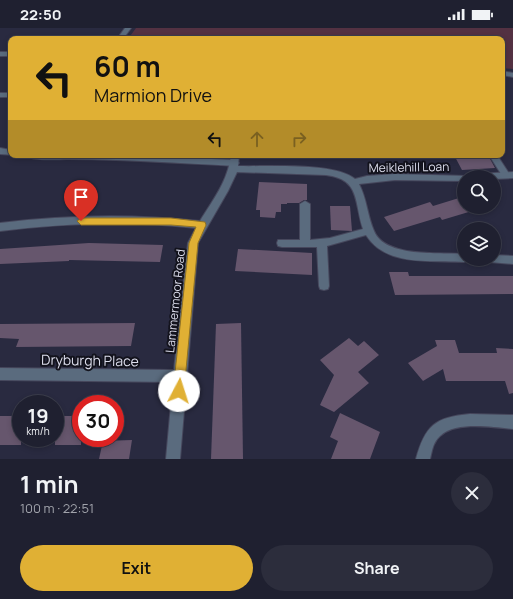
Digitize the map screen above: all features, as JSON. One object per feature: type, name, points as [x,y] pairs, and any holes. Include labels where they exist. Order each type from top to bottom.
[{"type":"street","points":[[131,158],[234,162],[328,172],[347,176],[354,182],[359,191],[364,220],[368,231],[378,244],[385,249],[397,253],[457,257]]},
{"type":"street","points":[[495,158],[509,175]]},
{"type":"street","name":"Lammermoor Road","points":[[173,459],[193,243],[202,225],[222,194],[234,162]]},
{"type":"street","name":"Meiklehill Loan","points":[[354,182],[383,177],[457,178]]},
{"type":"street","points":[[305,204],[305,244]]},
{"type":"street","points":[[0,227],[28,223],[66,221],[171,221],[202,225]]},
{"type":"street","points":[[282,243],[305,244],[330,242],[368,231]]},
{"type":"street","points":[[322,242],[324,286]]},
{"type":"street","points":[[501,259],[513,260]]},
{"type":"street","name":"Dryburgh Place","points":[[0,374],[180,376]]},
{"type":"street","points":[[423,459],[424,447],[431,434],[445,424],[463,419],[513,422]]},
{"type":"shaded area","points":[[136,28],[513,28],[513,69],[505,68],[505,36],[130,36]]},
{"type":"building","points":[[456,158],[490,158],[495,168],[462,170]]},
{"type":"building","points":[[259,182],[307,184],[307,200],[299,203],[281,204],[281,212],[276,212],[275,218],[260,217],[260,210],[256,210]]},
{"type":"building","points":[[457,199],[457,214],[462,214],[442,220],[440,217],[394,231],[384,217],[430,202],[433,206]]},
{"type":"building","points":[[330,206],[350,206],[352,231],[331,230]]},
{"type":"building","points":[[89,243],[163,245],[160,262],[69,260],[0,264],[0,249]]},
{"type":"building","points":[[238,249],[312,253],[312,275],[235,271]]},
{"type":"building","points":[[389,272],[408,272],[409,276],[513,276],[513,294],[395,295]]},
{"type":"building","points":[[135,323],[131,346],[16,347],[19,339],[0,338],[0,324]]},
{"type":"building","points":[[241,323],[243,459],[211,459],[216,324]]},
{"type":"building","points":[[349,338],[358,346],[364,341],[379,355],[358,372],[369,383],[334,412],[320,405],[334,375],[320,360]]},
{"type":"building","points":[[435,340],[455,340],[459,353],[497,353],[496,348],[513,349],[513,393],[509,394],[505,381],[446,381],[443,369],[423,381],[408,363],[437,346]]},
{"type":"building","points":[[340,413],[380,432],[370,459],[331,459],[338,441],[330,437]]},
{"type":"building","points":[[0,416],[12,416],[12,445],[0,445]]},
{"type":"building","points":[[64,416],[72,416],[72,445],[64,445]]},
{"type":"building","points":[[124,440],[132,440],[129,459],[99,459],[102,447],[124,447]]},
{"type":"route","points":[[81,221],[171,221],[202,225],[193,243],[179,391]]}]
